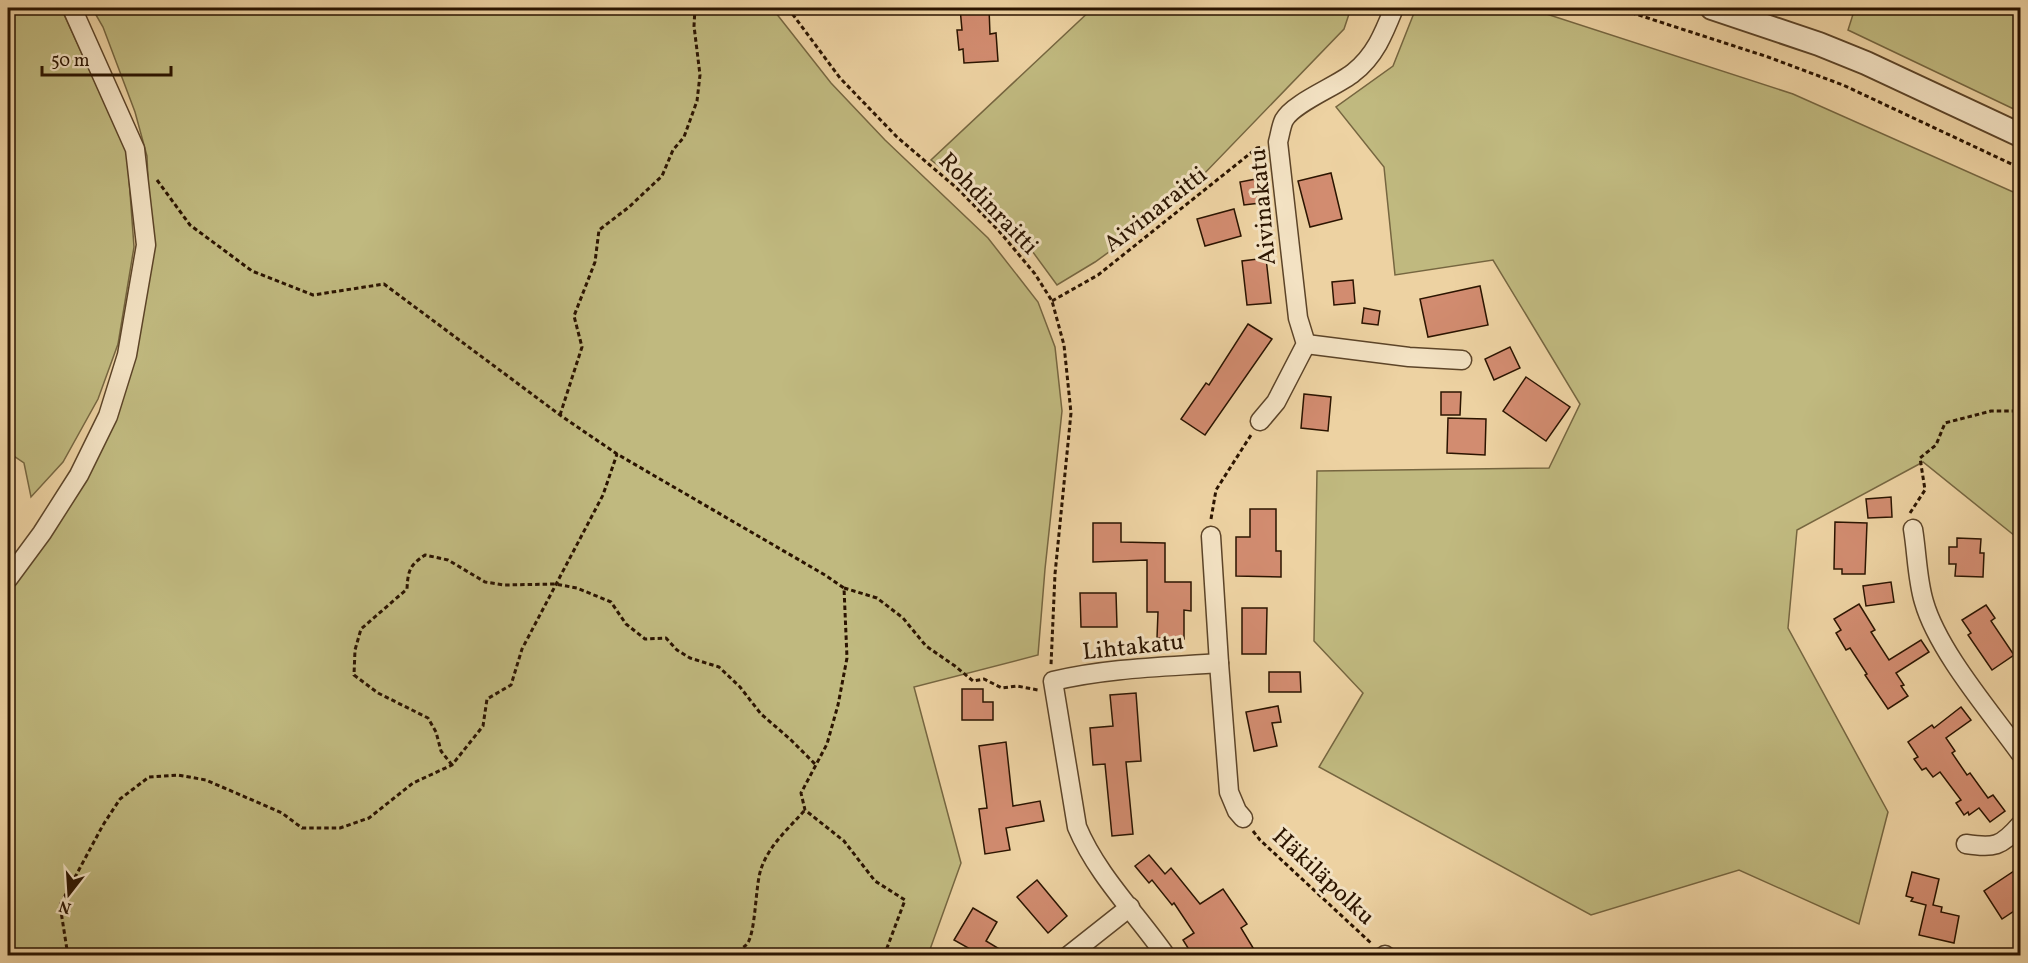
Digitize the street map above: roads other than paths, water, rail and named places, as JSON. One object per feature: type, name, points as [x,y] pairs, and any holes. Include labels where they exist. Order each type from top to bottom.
[{"type":"street","points":[[8,579],[42,533],[79,475],[108,416],[127,355],[146,245],[135,149],[72,8]]},
{"type":"street","name":"Aivinakatu","points":[[1306,344],[1296,306],[1278,142],[1284,118],[1302,103],[1352,74],[1368,59],[1379,42],[1394,8]]},
{"type":"street","points":[[1712,8],[1820,44],[2020,135]]},
{"type":"street","points":[[1260,421],[1276,402],[1306,344],[1409,357],[1462,360]]},
{"type":"street","points":[[1913,529],[1923,600],[1931,623],[1954,661],[2020,753]]},
{"type":"street","name":"Lihtakatu","points":[[1211,536],[1229,792],[1237,812],[1243,818]]},
{"type":"street","name":"Lihtakatu","points":[[1130,907],[1100,870],[1087,850],[1077,827],[1050,687],[1082,674],[1219,663]]},
{"type":"street","points":[[1966,844],[1988,847],[2007,840],[2020,825]]},
{"type":"street","points":[[1068,956],[1130,907],[1166,956]]}]
